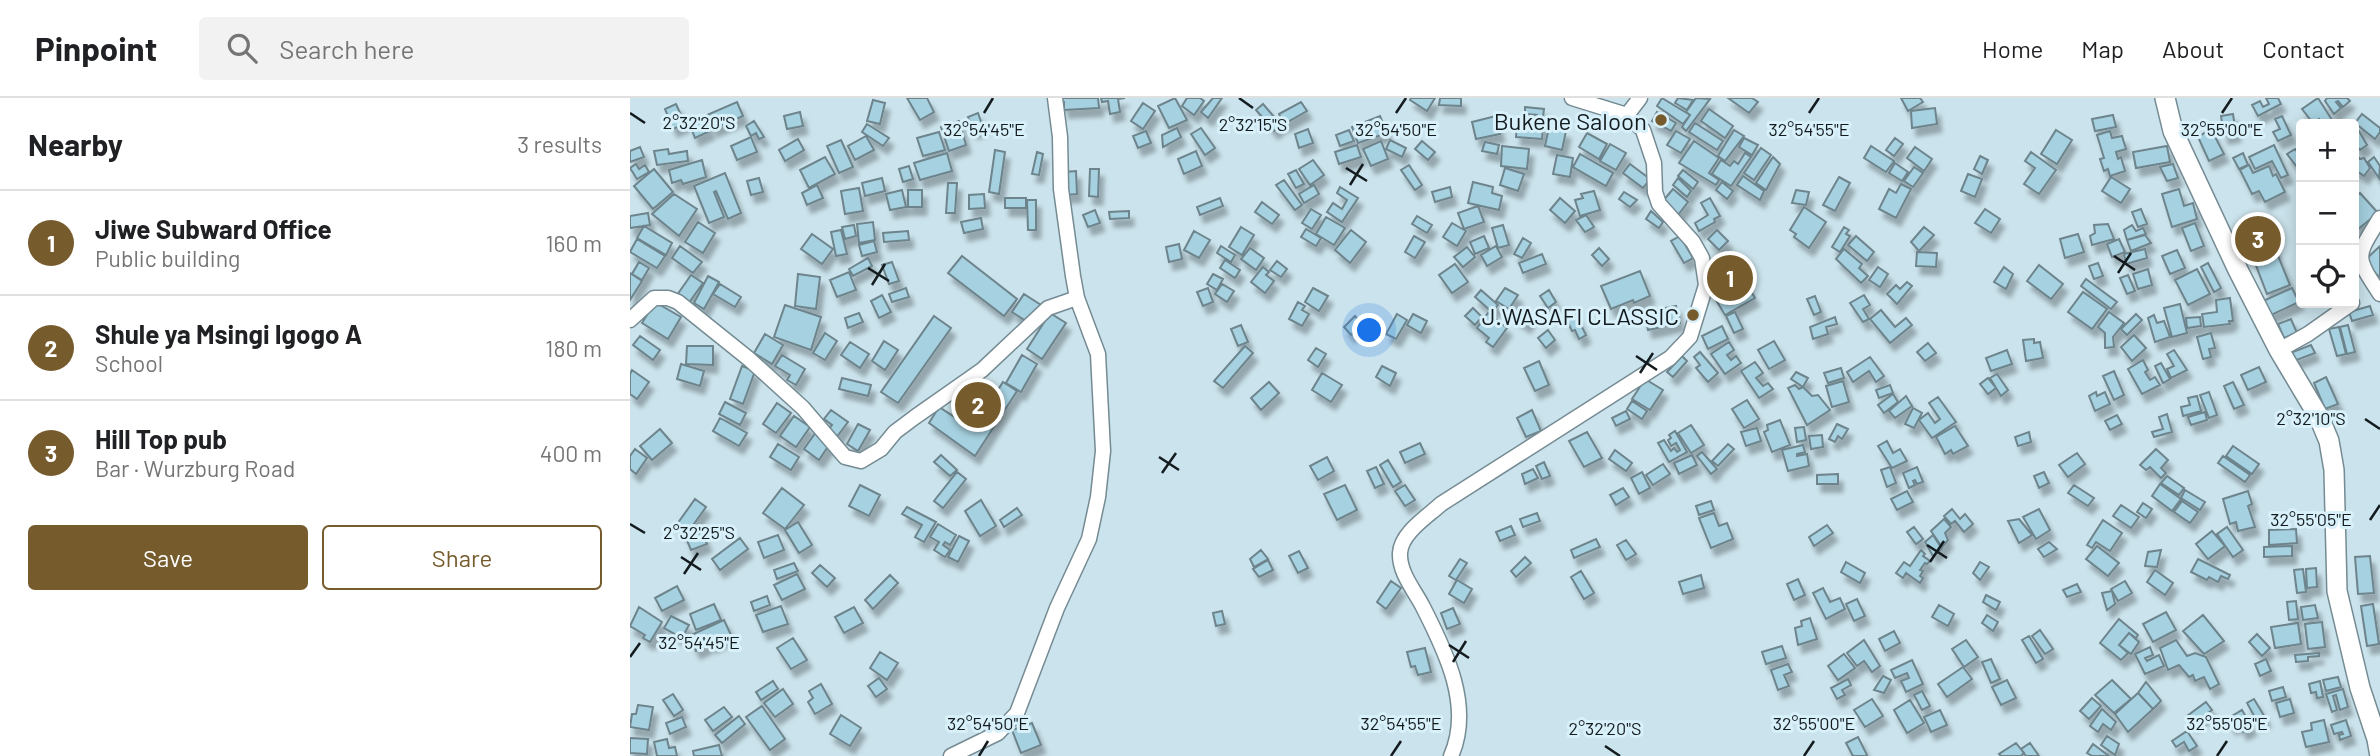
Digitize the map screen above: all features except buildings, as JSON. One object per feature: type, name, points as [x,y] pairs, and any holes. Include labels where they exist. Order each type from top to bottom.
[{"type":"main road","points":[[2165,98],[2174,131],[2238,270],[2279,350],[2319,417],[2329,441],[2334,470],[2337,591],[2354,665],[2377,739],[2379,756]]},
{"type":"street","points":[[951,756],[998,733],[1017,713],[1057,608],[1089,539],[1098,497],[1103,451],[1098,354],[1077,298],[1061,189],[1060,137],[1055,98]]},
{"type":"street","points":[[1451,756],[1458,741],[1461,713],[1457,688],[1423,607],[1405,577],[1400,553],[1408,534],[1441,504],[1670,358],[1690,337],[1706,285],[1702,258],[1693,242],[1659,204],[1655,192],[1654,163],[1643,130],[1627,115],[1572,98]]},
{"type":"street","points":[[1627,115],[1640,98]]},
{"type":"street","points":[[2359,300],[2380,294],[2360,259],[2361,250],[2380,218]]},
{"type":"street","points":[[630,320],[654,298],[668,298],[678,302],[803,408],[845,457],[861,461],[881,449],[895,432],[982,370],[1048,308],[1077,298]]},
{"type":"street","points":[[2279,350],[2308,334],[2345,308]]},
{"type":"place","name":"Bukene Saloon","points":[[1661,120]]},
{"type":"place","name":"Hill Top pub","points":[[2258,239]]},
{"type":"place","name":"Jiwe Subward Office","points":[[1730,278]]},
{"type":"place","name":"J.WASAFI CLASSIC","points":[[1693,315]]},
{"type":"place","name":"Shule ya Msingi Igogo A","points":[[978,405]]}]
